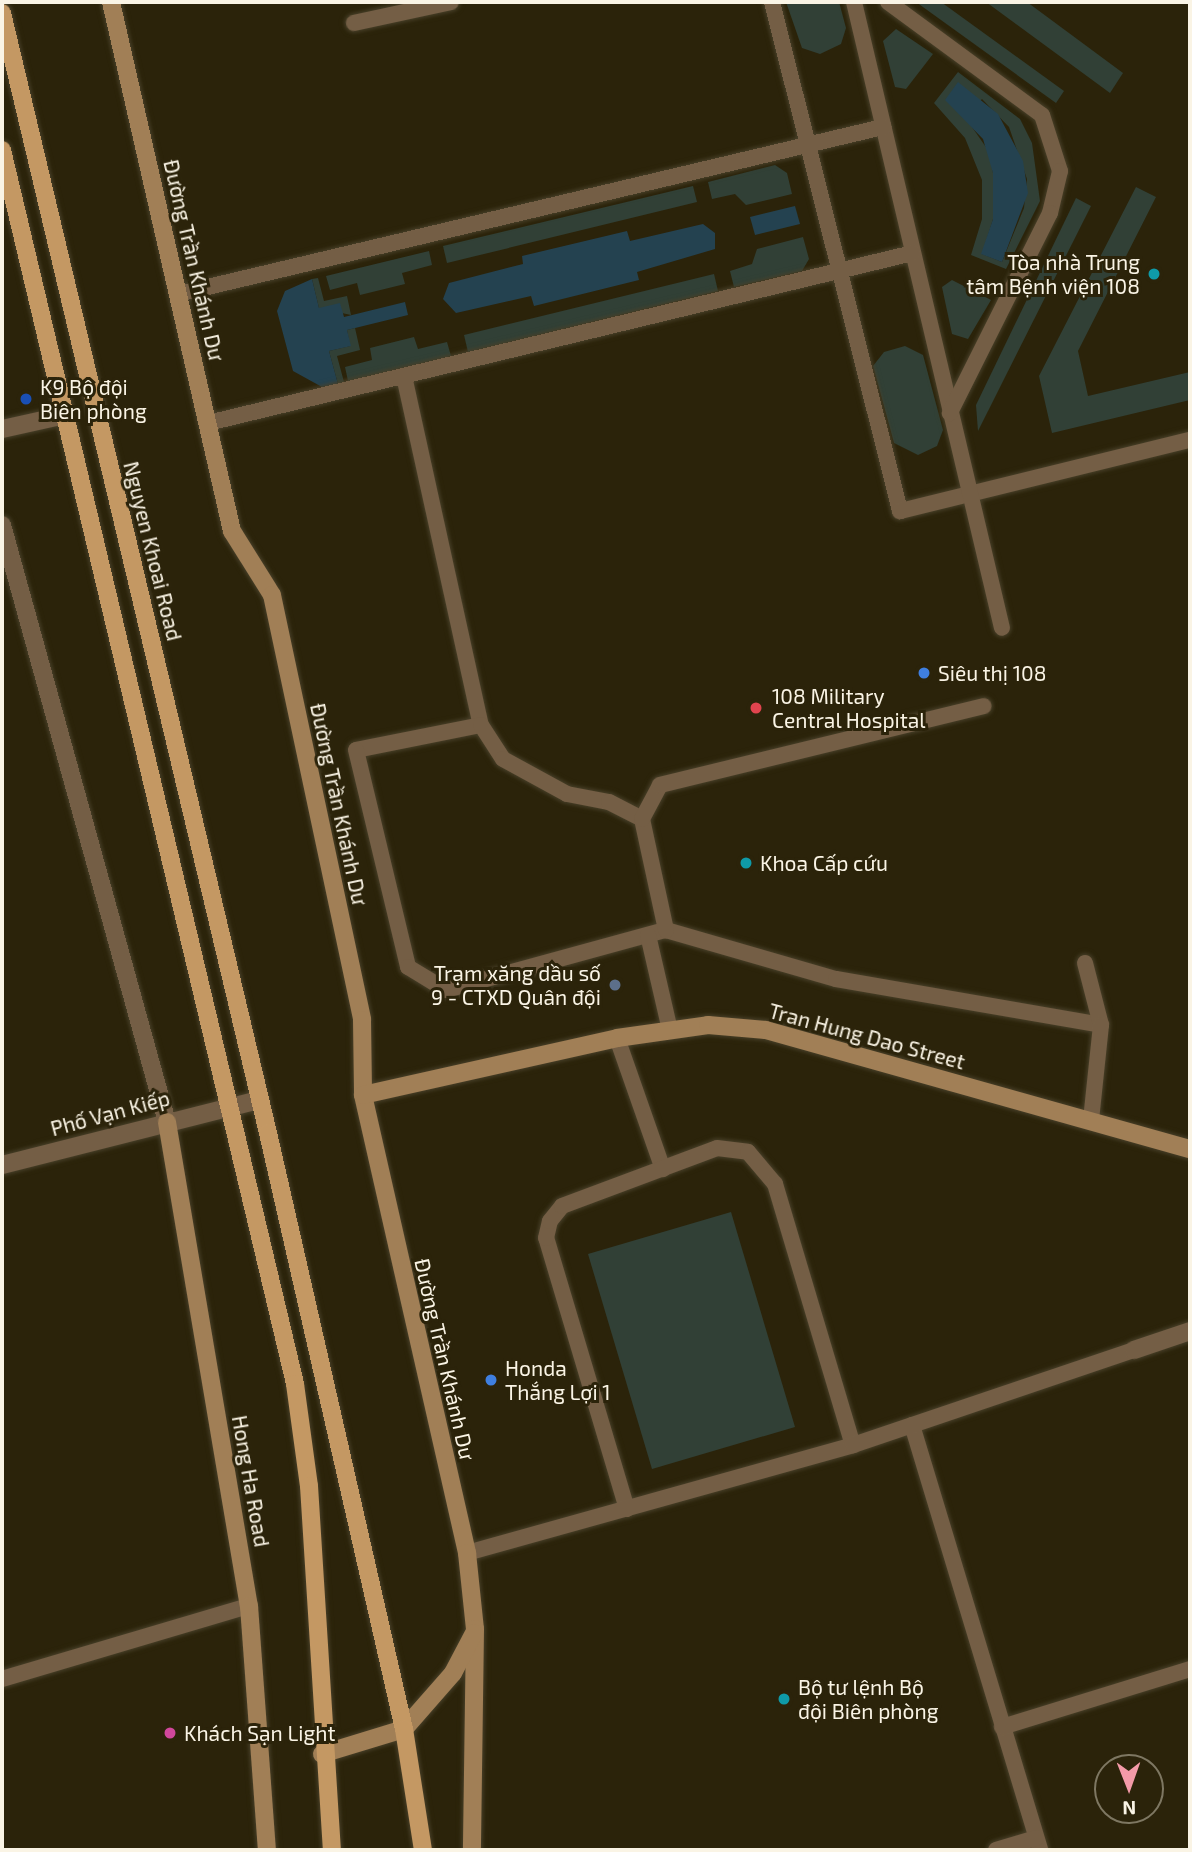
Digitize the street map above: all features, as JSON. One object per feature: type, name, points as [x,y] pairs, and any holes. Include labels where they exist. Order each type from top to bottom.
[{"type":"main road","name":"Đường Trần Khánh Dư","points":[[111,2],[232,531],[272,595],[362,1020],[363,1096],[467,1553],[475,1629],[472,1850]]},
{"type":"main road","name":"Nguyen Khoai Road","points":[[2,13],[259,1100]]},
{"type":"main road","points":[[2,150],[231,1105],[295,1384],[309,1486],[322,1754],[332,1850]]},
{"type":"main road","name":"Tran Hung Dao Street","points":[[363,1096],[617,1038],[708,1025],[766,1030],[1190,1149]]},
{"type":"main road","points":[[259,1100],[404,1729],[423,1850]]},
{"type":"main road","name":"Hong Ha Road","points":[[167,1122],[250,1606],[267,1850]]},
{"type":"main road","points":[[322,1754],[404,1729],[453,1673],[475,1629]]},
{"type":"street","points":[[2,429],[65,415]]},
{"type":"street","points":[[2,525],[167,1122]]},
{"type":"street","name":"Phố Vạn Kiếp","points":[[2,1165],[259,1100]]},
{"type":"street","points":[[1134,1350],[1190,1331]]},
{"type":"lane","points":[[354,23],[452,2]]},
{"type":"lane","points":[[772,2],[900,511],[1190,440]]},
{"type":"lane","points":[[854,2],[1002,628]]},
{"type":"lane","points":[[888,2],[1042,115],[1060,172],[1050,213],[950,413]]},
{"type":"lane","points":[[178,294],[883,127]]},
{"type":"lane","points":[[208,423],[913,253]]},
{"type":"lane","points":[[404,376],[481,725],[503,759],[567,794],[609,802],[642,819]]},
{"type":"lane","points":[[666,930],[642,819],[660,785],[983,706]]},
{"type":"lane","points":[[481,725],[356,750],[408,967],[446,990],[666,930],[836,979],[1101,1025]]},
{"type":"lane","points":[[648,934],[670,1030]]},
{"type":"lane","points":[[1085,963],[1101,1025],[1091,1120]]},
{"type":"lane","points":[[617,1038],[663,1169]]},
{"type":"lane","points":[[627,1509],[546,1238],[562,1206],[663,1169],[727,1150],[756,1158],[775,1184],[853,1445]]},
{"type":"lane","points":[[467,1553],[853,1445],[1134,1350]]},
{"type":"lane","points":[[912,1425],[1038,1844],[996,1850]]},
{"type":"lane","points":[[2,1679],[250,1606]]},
{"type":"lane","points":[[1002,1727],[1190,1669]]},
{"type":"green space","points":[[786,2],[839,2],[846,28],[841,44],[820,54],[802,48]]},
{"type":"green space","points":[[916,2],[941,2],[1064,91],[1056,103]]},
{"type":"green space","points":[[986,2],[1027,2],[1123,73],[1110,93]]},
{"type":"green space","points":[[896,29],[933,54],[906,89],[895,87],[883,41]]},
{"type":"green space","points":[[958,72],[1020,119],[1032,143],[1040,201],[1006,269],[971,255],[982,219],[982,180],[965,138],[934,103]],"holes":[[[982,99],[1009,127],[1027,179],[1024,208],[1002,262],[982,254],[993,219],[993,173],[990,153],[965,117]]]},
{"type":"green space","points":[[775,165],[787,173],[792,194],[746,205],[735,194],[712,199],[708,182]]},
{"type":"green space","points":[[693,186],[697,202],[447,263],[443,246]]},
{"type":"green space","points":[[1136,187],[1156,197],[1078,351],[1088,396],[1190,372],[1190,400],[1052,433],[1039,376]]},
{"type":"green space","points":[[1076,198],[1091,206],[978,431],[976,405]]},
{"type":"green space","points":[[803,237],[809,259],[802,271],[734,287],[730,271],[752,264],[757,249]]},
{"type":"green space","points":[[429,251],[432,265],[402,273],[405,284],[360,295],[357,283],[330,290],[326,276]]},
{"type":"green space","points":[[714,274],[718,291],[468,352],[464,335]]},
{"type":"green space","points":[[318,278],[324,301],[347,296],[351,315],[319,308],[312,279]]},
{"type":"green space","points":[[952,280],[991,300],[968,339],[952,334],[942,287]]},
{"type":"green space","points":[[355,328],[360,350],[337,356],[344,382],[338,384],[329,351],[350,346],[347,330]]},
{"type":"green space","points":[[414,337],[418,349],[447,342],[451,356],[348,381],[345,367],[372,360],[370,348]]},
{"type":"green space","points":[[905,346],[923,355],[943,430],[937,446],[918,455],[894,443],[873,366],[884,352]]},
{"type":"green space","points":[[731,1212],[795,1427],[652,1469],[588,1254]]},
{"type":"water","points":[[958,82],[998,114],[1023,161],[1028,193],[1002,262],[981,254],[993,219],[993,173],[983,139],[945,100]]},
{"type":"water","points":[[795,206],[800,224],[755,235],[750,217]]},
{"type":"water","points":[[703,224],[715,233],[715,249],[637,272],[639,280],[534,306],[531,296],[456,313],[443,299],[449,283],[523,264],[522,256],[627,231],[630,241]]},
{"type":"water","points":[[312,279],[319,308],[340,303],[344,317],[405,302],[408,315],[347,330],[351,346],[329,351],[338,384],[322,387],[293,371],[277,311],[285,291]]},
{"type":"place","name":"Tòa nhà Trung tâm Bệnh viện 108","points":[[1154,274]]},
{"type":"place","name":"K9 Bộ đội Biên phòng","points":[[26,399]]},
{"type":"place","name":"Siêu thị 108","points":[[924,673]]},
{"type":"place","name":"108 Military Central Hospital","points":[[756,708]]},
{"type":"place","name":"Khoa Cấp cứu","points":[[746,863]]},
{"type":"place","name":"Trạm xăng dầu số 9 - CTXD Quân đội","points":[[615,985]]},
{"type":"place","name":"Honda Thắng Lợi 1","points":[[491,1380]]},
{"type":"place","name":"Bộ tư lệnh Bộ đội Biên phòng","points":[[784,1699]]},
{"type":"place","name":"Khách Sạn Light","points":[[170,1733]]}]
